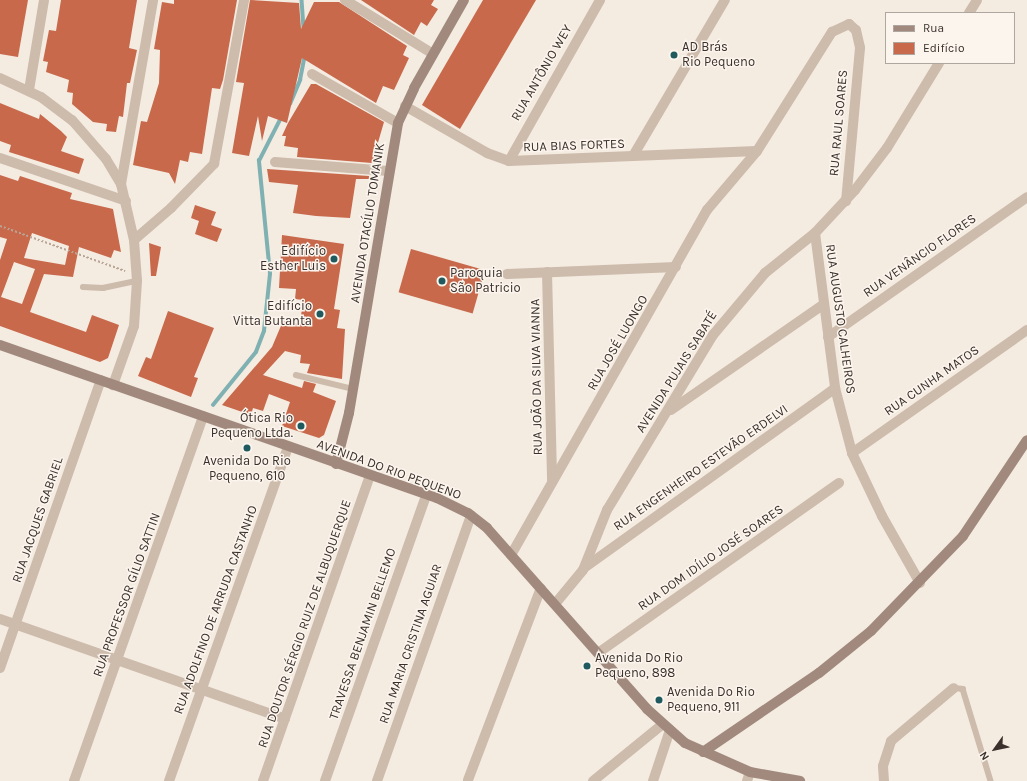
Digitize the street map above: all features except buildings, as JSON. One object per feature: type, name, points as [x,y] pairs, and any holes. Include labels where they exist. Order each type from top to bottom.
[{"type":"main road","name":"AVENIDA OTACÍLIO TOMANIK","points":[[336,464],[353,389],[388,171],[398,123],[405,106],[464,0]]},
{"type":"main road","name":"AVENIDA DO RIO PEQUENO","points":[[0,345],[426,495],[471,515],[511,555],[598,653],[667,727],[703,752],[749,777],[800,781]]},
{"type":"main road","points":[[703,752],[841,657],[920,583],[963,536],[1027,440]]},
{"type":"street","points":[[28,90],[44,0]]},
{"type":"street","points":[[121,184],[153,0]]},
{"type":"street","points":[[134,240],[171,208],[214,164],[244,0]]},
{"type":"street","points":[[345,0],[433,54]]},
{"type":"street","name":"RUA ANTÔNIO WEY","points":[[509,161],[600,0]]},
{"type":"street","points":[[633,156],[725,0]]},
{"type":"street","points":[[970,12],[977,0]]},
{"type":"street","name":"RUA JOSÉ LUONGO","points":[[511,555],[676,267],[707,210],[757,151],[832,32],[849,24],[856,30],[860,48]]},
{"type":"street","name":"RUA RAUL SOARES","points":[[846,201],[860,48]]},
{"type":"street","name":"AVENIDA PUJAIS SABATÉ","points":[[555,604],[583,570],[607,510],[733,309],[765,273],[815,233],[846,201],[887,148],[938,64]]},
{"type":"street","points":[[312,74],[398,123]]},
{"type":"street","points":[[0,78],[28,90],[72,120],[106,159],[121,184],[134,240],[137,278],[134,326],[113,385]]},
{"type":"street","name":"RUA BIAS FORTES","points":[[405,106],[487,153],[509,161],[757,151]]},
{"type":"street","points":[[0,158],[126,201]]},
{"type":"street","points":[[275,162],[388,171]]},
{"type":"street","name":"RUA VENÂNCIO FLORES","points":[[828,337],[1027,197]]},
{"type":"street","name":"RUA AUGUSTO CALHEIROS","points":[[815,233],[835,388],[852,453],[882,516],[920,583]]},
{"type":"street","points":[[507,274],[676,267]]},
{"type":"street","name":"RUA JOÃO DA SILVA VIANNA","points":[[548,272],[552,482]]},
{"type":"street","points":[[668,412],[824,304]]},
{"type":"street","name":"RUA CUNHA MATOS","points":[[852,453],[1027,330]]},
{"type":"street","name":"RUA JACQUES GABRIEL","points":[[0,668],[101,380]]},
{"type":"street","name":"RUA ENGENHEIRO ESTEVÃO ERDELVI","points":[[583,570],[835,388]]},
{"type":"street","name":"RUA PROFESSOR GÍLIO SATTIN","points":[[74,781],[203,416]]},
{"type":"street","name":"RUA ADOLFINO DE ARRUDA CASTANHO","points":[[169,781],[288,447]]},
{"type":"street","name":"RUA DOUTOR SÉRGIO RUIZ DE ALBUQUERQUE","points":[[263,781],[370,476]]},
{"type":"street","name":"RUA DOM IDÍLIO JOSÉ SOARES","points":[[598,653],[839,483]]},
{"type":"street","name":"TRAVESSA BENJAMIN BELLEMO","points":[[325,781],[426,495]]},
{"type":"street","name":"RUA MARIA CRISTINA AGUIAR","points":[[377,781],[471,515]]},
{"type":"street","points":[[468,780],[541,588]]},
{"type":"street","points":[[0,619],[285,719]]},
{"type":"street","points":[[884,781],[883,766],[891,741],[954,688]]},
{"type":"street","points":[[592,781],[667,727]]},
{"type":"street","points":[[653,781],[667,727]]},
{"type":"lane","points":[[83,287],[103,288],[137,278]]},
{"type":"lane","points":[[296,374],[353,389]]},
{"type":"lane","points":[[954,688],[963,689],[991,781]]},
{"type":"path","points":[[0,226],[137,278]]},
{"type":"waterway","points":[[302,0],[304,27]]},
{"type":"waterway","points":[[290,104],[300,80],[305,55]]},
{"type":"waterway","points":[[213,405],[256,352],[264,331],[270,274],[259,161],[281,118]]},
{"type":"place","name":"AD Brás Rio Pequeno","points":[[674,55]]},
{"type":"place","name":"Edifício Esther Luis","points":[[334,259]]},
{"type":"place","name":"Paroquia São Patricio","points":[[442,281]]},
{"type":"place","name":"Edifício Vitta Butanta","points":[[320,314]]},
{"type":"place","name":"Ótica Rio Pequeno Ltda.","points":[[301,426]]},
{"type":"place","name":"Avenida Do Rio Pequeno, 610","points":[[247,448]]},
{"type":"place","name":"Avenida Do Rio Pequeno, 898","points":[[587,666]]},
{"type":"place","name":"Avenida Do Rio Pequeno, 911","points":[[659,700]]}]
